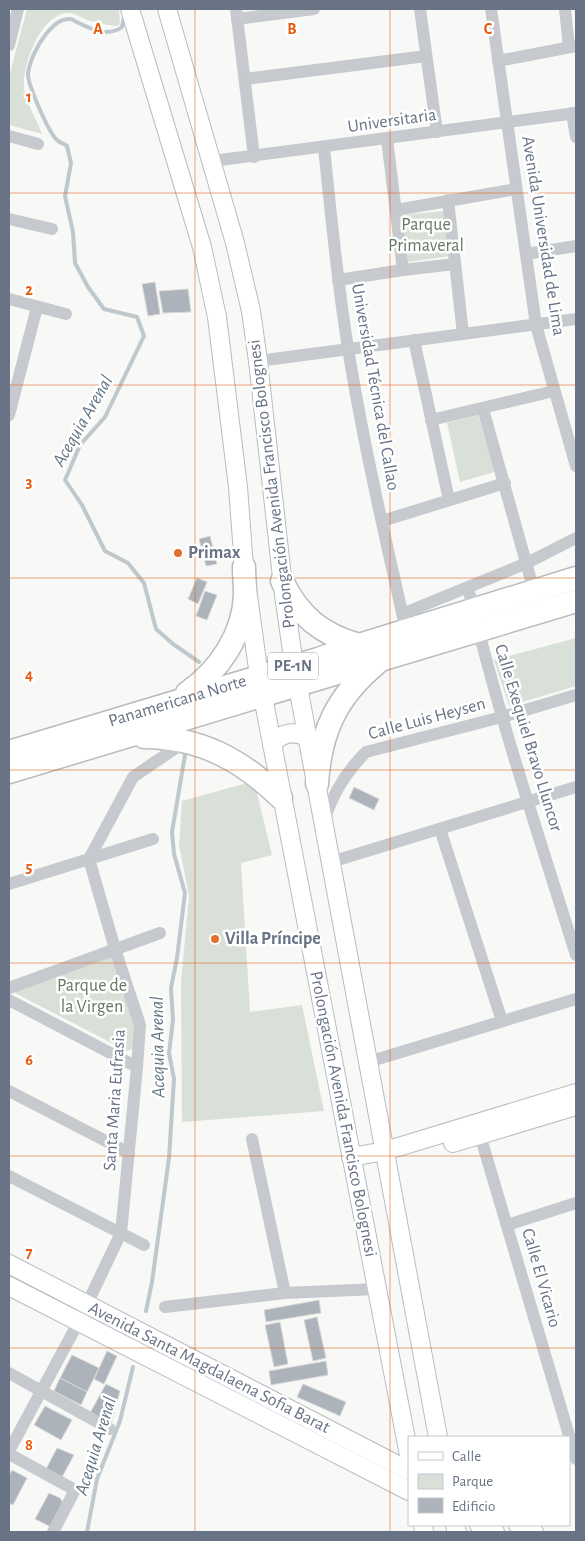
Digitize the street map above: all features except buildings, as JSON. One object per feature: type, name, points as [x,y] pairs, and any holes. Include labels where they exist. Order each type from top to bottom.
[{"type":"highway","points":[[174,702],[201,684],[223,659],[234,639],[241,618],[245,595],[244,567]]},
{"type":"highway","name":"Panamericana Norte","points":[[9,772],[131,736],[260,686],[296,675],[379,661],[476,620],[534,591],[576,578]]},
{"type":"highway","points":[[282,581],[290,597],[303,614],[319,628],[338,639],[359,645]]},
{"type":"highway","name":"Panamericana Norte","points":[[296,675],[318,659],[359,645],[404,622],[476,620],[576,601]]},
{"type":"highway","points":[[317,784],[320,753],[333,715],[356,682],[379,661]]},
{"type":"highway","name":"Panamericana Norte","points":[[9,752],[174,702],[260,686]]},
{"type":"highway","points":[[131,736],[159,737],[186,741],[213,750],[238,762],[261,778],[281,798]]},
{"type":"main road","name":"Prolongación Avenida Francisco Bolognesi","points":[[130,9],[202,247],[213,293],[221,339],[236,472],[244,567],[260,686],[408,1450]]},
{"type":"main road","name":"Prolongación Avenida Francisco Bolognesi","points":[[167,9],[244,278],[258,361],[282,581],[296,675],[438,1436]]},
{"type":"main road","points":[[272,745],[280,737],[291,733],[308,738]]},
{"type":"main road","points":[[386,1157],[576,1093]]},
{"type":"main road","points":[[352,1163],[480,1135],[576,1106]]},
{"type":"main road","name":"Avenida Santa Magdalaena Sofia Barat","points":[[9,1264],[408,1470]]},
{"type":"main road","name":"Avenida Santa Magdalaena Sofia Barat","points":[[9,1286],[408,1490]]},
{"type":"main road","points":[[481,1526],[495,1532]]},
{"type":"main road","points":[[520,1526],[534,1532]]},
{"type":"street","points":[[9,44],[18,9]]},
{"type":"street","points":[[254,157],[237,14],[314,9]]},
{"type":"street","points":[[420,9],[437,132]]},
{"type":"street","name":"Avenida Universidad de Lima","points":[[491,9],[536,325],[576,466]]},
{"type":"street","points":[[498,61],[573,47],[565,9]]},
{"type":"street","points":[[245,80],[426,56]]},
{"type":"street","points":[[574,113],[576,137]]},
{"type":"street","name":"Universitaria","points":[[212,161],[324,148],[574,113]]},
{"type":"street","points":[[9,136],[38,144]]},
{"type":"street","points":[[387,139],[403,270]]},
{"type":"street","name":"Universidad Técnica del Callao","points":[[324,148],[338,280],[348,349],[404,622]]},
{"type":"street","points":[[396,210],[516,189]]},
{"type":"street","points":[[448,200],[463,334]]},
{"type":"street","points":[[9,219],[52,229]]},
{"type":"street","points":[[526,254],[576,246]]},
{"type":"street","points":[[338,280],[455,264]]},
{"type":"street","points":[[9,299],[66,314]]},
{"type":"street","points":[[9,415],[37,307]]},
{"type":"street","points":[[258,361],[576,319]]},
{"type":"street","points":[[414,340],[449,500]]},
{"type":"street","points":[[431,420],[554,391]]},
{"type":"street","points":[[483,409],[534,591]]},
{"type":"street","points":[[382,521],[505,483]]},
{"type":"street","points":[[404,622],[468,587],[527,563],[576,538]]},
{"type":"street","name":"Calle Exequiel Bravo Lluncor","points":[[468,587],[502,717],[576,955]]},
{"type":"street","name":"Calle Luis Heysen","points":[[324,823],[328,807],[338,788],[352,766],[366,752],[502,717],[576,695]]},
{"type":"street","points":[[89,859],[133,777],[186,741]]},
{"type":"street","points":[[331,862],[576,788]]},
{"type":"street","points":[[440,829],[502,1022]]},
{"type":"street","points":[[9,884],[153,838]]},
{"type":"street","name":"Santa Maria Eufrasia","points":[[9,1453],[78,1323],[121,1233],[140,1025],[114,949],[89,859]]},
{"type":"street","points":[[9,988],[160,933]]},
{"type":"street","points":[[368,1062],[576,999]]},
{"type":"street","points":[[9,1000],[137,1067]]},
{"type":"street","points":[[9,1091],[129,1153]]},
{"type":"street","name":"Calle El Vicario","points":[[480,1135],[568,1436]]},
{"type":"street","points":[[252,1139],[285,1293]]},
{"type":"street","points":[[9,1176],[144,1245]]},
{"type":"street","points":[[507,1225],[576,1204]]},
{"type":"street","points":[[165,1307],[285,1293],[376,1289]]},
{"type":"street","points":[[9,1373],[110,1429]]},
{"type":"street","name":"Calle El Vicario","points":[[570,1442],[574,1456]]},
{"type":"street","points":[[9,1453],[75,1490],[53,1532]]},
{"type":"green space","points":[[27,9],[119,9],[120,24],[117,26],[98,23],[66,13],[57,16],[48,23],[34,43],[26,67],[24,88],[27,100],[42,134],[9,125],[9,77]]},
{"type":"green space","name":"Parque Primaveral","points":[[444,211],[450,256],[408,262],[403,215]]},
{"type":"green space","points":[[478,415],[495,472],[460,482],[447,423]]},
{"type":"green space","points":[[576,638],[576,686],[509,706],[494,660]]},
{"type":"green space","name":"Villa Príncipe","points":[[254,781],[272,855],[241,863],[250,1012],[302,1005],[324,1111],[182,1122],[181,982],[189,896],[179,845],[182,801]]},
{"type":"green space","name":"Parque de la Virgen","points":[[114,955],[135,1023],[133,1049],[127,1051],[15,993],[15,987]]},
{"type":"waterway","name":"Acequia Arenal","points":[[124,18],[122,27],[110,32],[96,30],[71,19],[60,21],[51,28],[40,42],[32,58],[28,73],[35,97],[53,136],[67,146],[71,163],[65,196],[73,232],[75,263],[88,287],[104,309],[137,317],[144,336],[105,417],[80,445],[65,480],[82,505],[105,551],[128,563],[144,583],[156,629],[173,644],[199,662]]},
{"type":"waterway","name":"Acequia Arenal","points":[[146,1311],[152,1282],[169,1158],[174,1079],[169,1053],[173,1020],[171,988],[177,958],[185,893],[174,854],[172,832],[185,755]]},
{"type":"waterway","name":"Acequia Arenal","points":[[87,1532],[97,1479],[120,1421],[133,1367]]},
{"type":"place","name":"Primax","points":[[178,553]]},
{"type":"place","name":"Villa Príncipe","points":[[215,939]]}]
